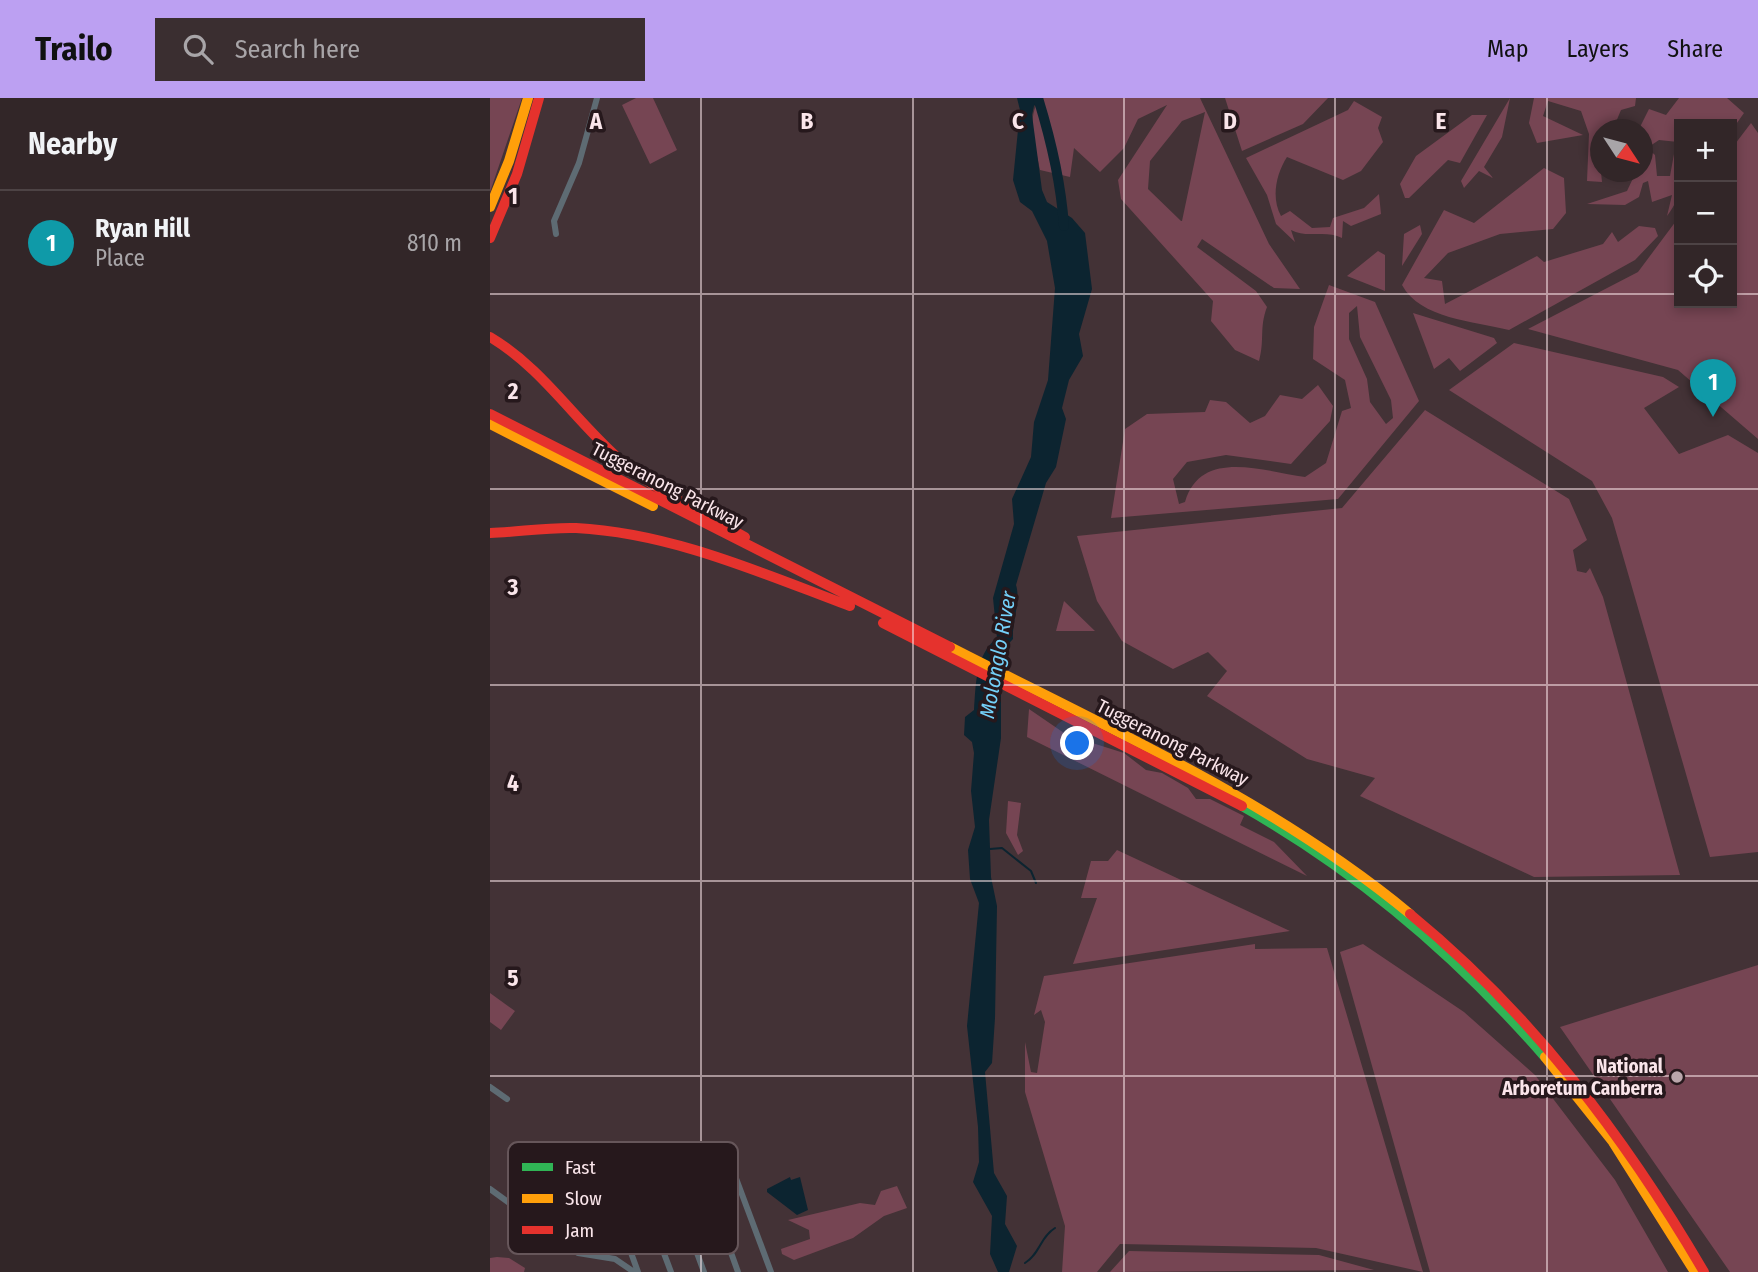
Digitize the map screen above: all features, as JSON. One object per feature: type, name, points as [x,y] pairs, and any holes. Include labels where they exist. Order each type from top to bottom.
[{"type":"main road","points":[[490,207],[509,161],[528,98]]},
{"type":"main road","points":[[490,238],[517,174],[539,98]]},
{"type":"main road","points":[[491,337],[526,360],[602,443],[647,480],[880,613]]},
{"type":"main road","name":"Tuggeranong Parkway","points":[[490,414],[880,613],[916,636]]},
{"type":"main road","name":"Tuggeranong Parkway","points":[[490,424],[850,606],[1229,789],[1299,830],[1366,877],[1450,946],[1525,1021],[1595,1103],[1657,1192],[1704,1272]]},
{"type":"main road","points":[[490,533],[576,528],[642,537],[727,558],[850,606]]},
{"type":"main road","name":"Tuggeranong Parkway","points":[[1067,711],[1278,827],[1355,879],[1420,931],[1485,991],[1570,1084],[1652,1198],[1695,1272]]},
{"type":"street","points":[[556,234],[554,220],[579,163],[597,98]]},
{"type":"street","points":[[490,1087],[507,1100]]},
{"type":"street","points":[[738,1184],[771,1272]]},
{"type":"street","points":[[490,1189],[508,1202]]},
{"type":"street","points":[[584,1254],[615,1259],[636,1272]]},
{"type":"street","points":[[630,1254],[636,1272]]},
{"type":"street","points":[[664,1254],[671,1272]]},
{"type":"street","points":[[697,1254],[704,1272]]},
{"type":"street","points":[[732,1254],[738,1272]]},
{"type":"shaded area","points":[[490,98],[522,98],[490,192]]},
{"type":"shaded area","points":[[636,98],[653,98],[677,150],[650,164],[622,105]]},
{"type":"shaded area","points":[[1041,98],[1200,98],[1269,244],[1300,289],[1274,288],[1202,239],[1197,247],[1256,291],[1267,307],[1259,361],[1235,350],[1211,321],[1213,301],[1121,199],[1118,180],[1167,105],[1138,119],[1124,148],[1100,172],[1074,148],[1070,177],[1040,170],[1033,132],[1036,105]],"holes":[[[1205,112],[1182,221],[1148,189],[1150,161],[1182,121]]]},
{"type":"shaded area","points":[[1225,98],[1328,98],[1303,124],[1242,151]]},
{"type":"shaded area","points":[[1510,98],[1502,137],[1484,167],[1493,178],[1479,171],[1464,188],[1461,181]]},
{"type":"shaded area","points":[[1534,98],[1636,98],[1635,106],[1621,110],[1617,119],[1590,119],[1590,181],[1587,181],[1589,134],[1581,111],[1548,101],[1543,116],[1583,135],[1537,143],[1529,123]]},
{"type":"shaded area","points":[[1679,98],[1727,98],[1744,113],[1737,123],[1737,119],[1674,119],[1674,142],[1659,140],[1653,144],[1653,119],[1644,119],[1649,109],[1666,115]]},
{"type":"shaded area","points":[[1354,101],[1382,117],[1378,128],[1383,142],[1361,171],[1343,180],[1287,157],[1276,186],[1276,202],[1281,216],[1290,211],[1312,228],[1330,227],[1333,218],[1364,208],[1379,194],[1381,214],[1351,226],[1343,221],[1342,238],[1291,230],[1295,242],[1276,224],[1267,195],[1246,158],[1348,110]]},
{"type":"shaded area","points":[[1472,115],[1487,115],[1460,163],[1448,160],[1409,198],[1405,198],[1400,184],[1416,156]]},
{"type":"shaded area","points":[[1751,123],[1758,133],[1758,439],[1678,370],[1528,329],[1638,272],[1674,224],[1674,308],[1737,308],[1737,141]]},
{"type":"shaded area","points":[[1653,153],[1657,176],[1670,176],[1674,154],[1674,204],[1667,216],[1672,195],[1652,202],[1648,182],[1653,182]]},
{"type":"shaded area","points":[[1544,168],[1564,178],[1566,213],[1553,229],[1500,234],[1448,253],[1424,278],[1442,281],[1445,304],[1537,256],[1544,262],[1603,244],[1612,232],[1618,242],[1639,226],[1655,228],[1658,236],[1635,260],[1509,330],[1449,317],[1421,305],[1410,296],[1402,285],[1444,210],[1474,223]]},
{"type":"shaded area","points":[[1631,182],[1646,182],[1639,197],[1625,205],[1587,204],[1627,191]]},
{"type":"shaded area","points":[[1420,225],[1422,234],[1402,266],[1404,234]]},
{"type":"shaded area","points":[[1378,251],[1385,255],[1385,291],[1347,276]]},
{"type":"shaded area","points":[[1329,285],[1375,302],[1419,401],[1338,499],[1111,518],[1125,429],[1147,414],[1205,412],[1210,400],[1226,402],[1250,423],[1265,416],[1280,395],[1302,399],[1318,385],[1333,406],[1330,421],[1291,464],[1226,455],[1187,462],[1173,479],[1179,504],[1185,502],[1193,485],[1204,474],[1219,469],[1252,468],[1305,477],[1326,463],[1342,411],[1351,408],[1345,380],[1313,359],[1314,327]],"holes":[[[1357,306],[1360,337],[1391,400],[1393,418],[1386,424],[1370,402],[1367,379],[1349,339],[1349,313]]]},
{"type":"shaded area","points":[[1413,313],[1494,338],[1497,343],[1460,371],[1449,358],[1434,369]]},
{"type":"shaded area","points":[[1514,343],[1663,377],[1679,387],[1644,408],[1679,454],[1728,435],[1758,453],[1758,852],[1710,857],[1612,518],[1592,481],[1449,390]]},
{"type":"shaded area","points":[[1425,410],[1569,499],[1587,540],[1573,550],[1577,571],[1586,573],[1590,568],[1603,597],[1680,875],[1534,877],[1360,796],[1375,778],[1307,759],[1207,696],[1227,671],[1208,652],[1173,669],[1122,641],[1097,601],[1077,536],[1342,508]]},
{"type":"shaded area","points":[[1064,601],[1095,631],[1056,631]]},
{"type":"shaded area","points":[[1029,709],[1067,735],[1124,753],[1146,770],[1162,773],[1188,788],[1196,799],[1210,799],[1244,816],[1240,825],[1274,842],[1307,876],[1027,737]]},
{"type":"shaded area","points":[[1008,801],[1021,803],[1017,835],[1023,851],[1018,855],[1006,833]]},
{"type":"shaded area","points":[[1117,850],[1290,931],[1073,964],[1097,898],[1081,898],[1091,861],[1108,861]]},
{"type":"shaded area","points":[[1255,944],[1255,949],[1327,948],[1423,1272],[1316,1248],[1120,1244],[1097,1272],[1062,1272],[1065,1226],[1025,1092],[1025,1042],[1031,1072],[1037,1073],[1045,1022],[1041,1010],[1034,1015],[1044,976]]},
{"type":"shaded area","points":[[1363,944],[1464,1012],[1535,1075],[1615,1180],[1668,1272],[1430,1272],[1340,952]]},
{"type":"shaded area","name":"National Arboretum Canberra","points":[[1758,965],[1758,1272],[1730,1272],[1560,1027]]},
{"type":"shaded area","points":[[490,993],[515,1011],[501,1030],[490,1022]]},
{"type":"shaded area","points":[[897,1186],[907,1208],[884,1216],[853,1238],[794,1260],[782,1254],[781,1249],[810,1239],[809,1230],[788,1220],[860,1203],[875,1205],[881,1191]]},
{"type":"shaded area","points":[[1129,1251],[1319,1255],[1374,1270],[1110,1272]]},
{"type":"shaded area","points":[[490,1258],[509,1258],[525,1268],[524,1272],[490,1272]]},
{"type":"water","name":"Molonglo River","points":[[1017,98],[1041,98],[1034,106],[1032,115],[1042,190],[1047,202],[1072,218],[1085,233],[1092,289],[1079,334],[1083,356],[1069,380],[1062,408],[1066,419],[1056,467],[1046,483],[1016,585],[1013,639],[1001,652],[1001,738],[989,820],[991,877],[997,906],[995,1018],[992,1063],[985,1072],[994,1173],[1007,1196],[1005,1224],[1017,1246],[1009,1272],[998,1272],[990,1254],[992,1216],[973,1182],[979,1162],[978,1127],[967,1026],[979,903],[970,879],[968,850],[975,827],[971,791],[974,753],[972,742],[964,735],[965,717],[974,710],[976,681],[984,653],[997,638],[993,598],[1014,524],[1012,499],[1031,457],[1034,422],[1048,380],[1055,288],[1047,241],[1032,211],[1020,202],[1013,180],[1020,110]]},
{"type":"water","points":[[790,1177],[791,1180],[800,1177],[808,1210],[797,1215],[767,1192],[767,1189]]},
{"type":"waterway","points":[[1038,98],[1055,162],[1064,226]]},
{"type":"waterway","points":[[990,849],[1002,848],[1031,871],[1036,883]]},
{"type":"waterway","points":[[1025,1263],[1055,1228]]},
{"type":"traffic: fast","points":[[1242,806],[1326,859],[1404,918],[1477,985],[1545,1057]]},
{"type":"traffic: slow","points":[[490,207],[509,161],[528,98]]},
{"type":"traffic: slow","points":[[490,424],[653,506]]},
{"type":"traffic: slow","points":[[950,647],[1129,737],[1245,801],[1357,873],[1410,914]]},
{"type":"traffic: slow","points":[[1545,1057],[1613,1142],[1695,1272]]},
{"type":"traffic: jam","points":[[490,238],[517,174],[539,98]]},
{"type":"traffic: jam","points":[[490,337],[526,363],[602,443],[632,470],[679,501],[745,537]]},
{"type":"traffic: jam","points":[[490,414],[950,647]]},
{"type":"traffic: jam","points":[[490,533],[576,528],[647,538],[716,556],[850,606]]},
{"type":"traffic: jam","points":[[883,623],[1242,806]]},
{"type":"traffic: jam","points":[[1410,914],[1496,993],[1573,1080],[1642,1173],[1704,1272]]},
{"type":"place","name":"Ryan Hill","points":[[1713,417]]},
{"type":"place","name":"National Arboretum Canberra","points":[[1677,1077]]}]
